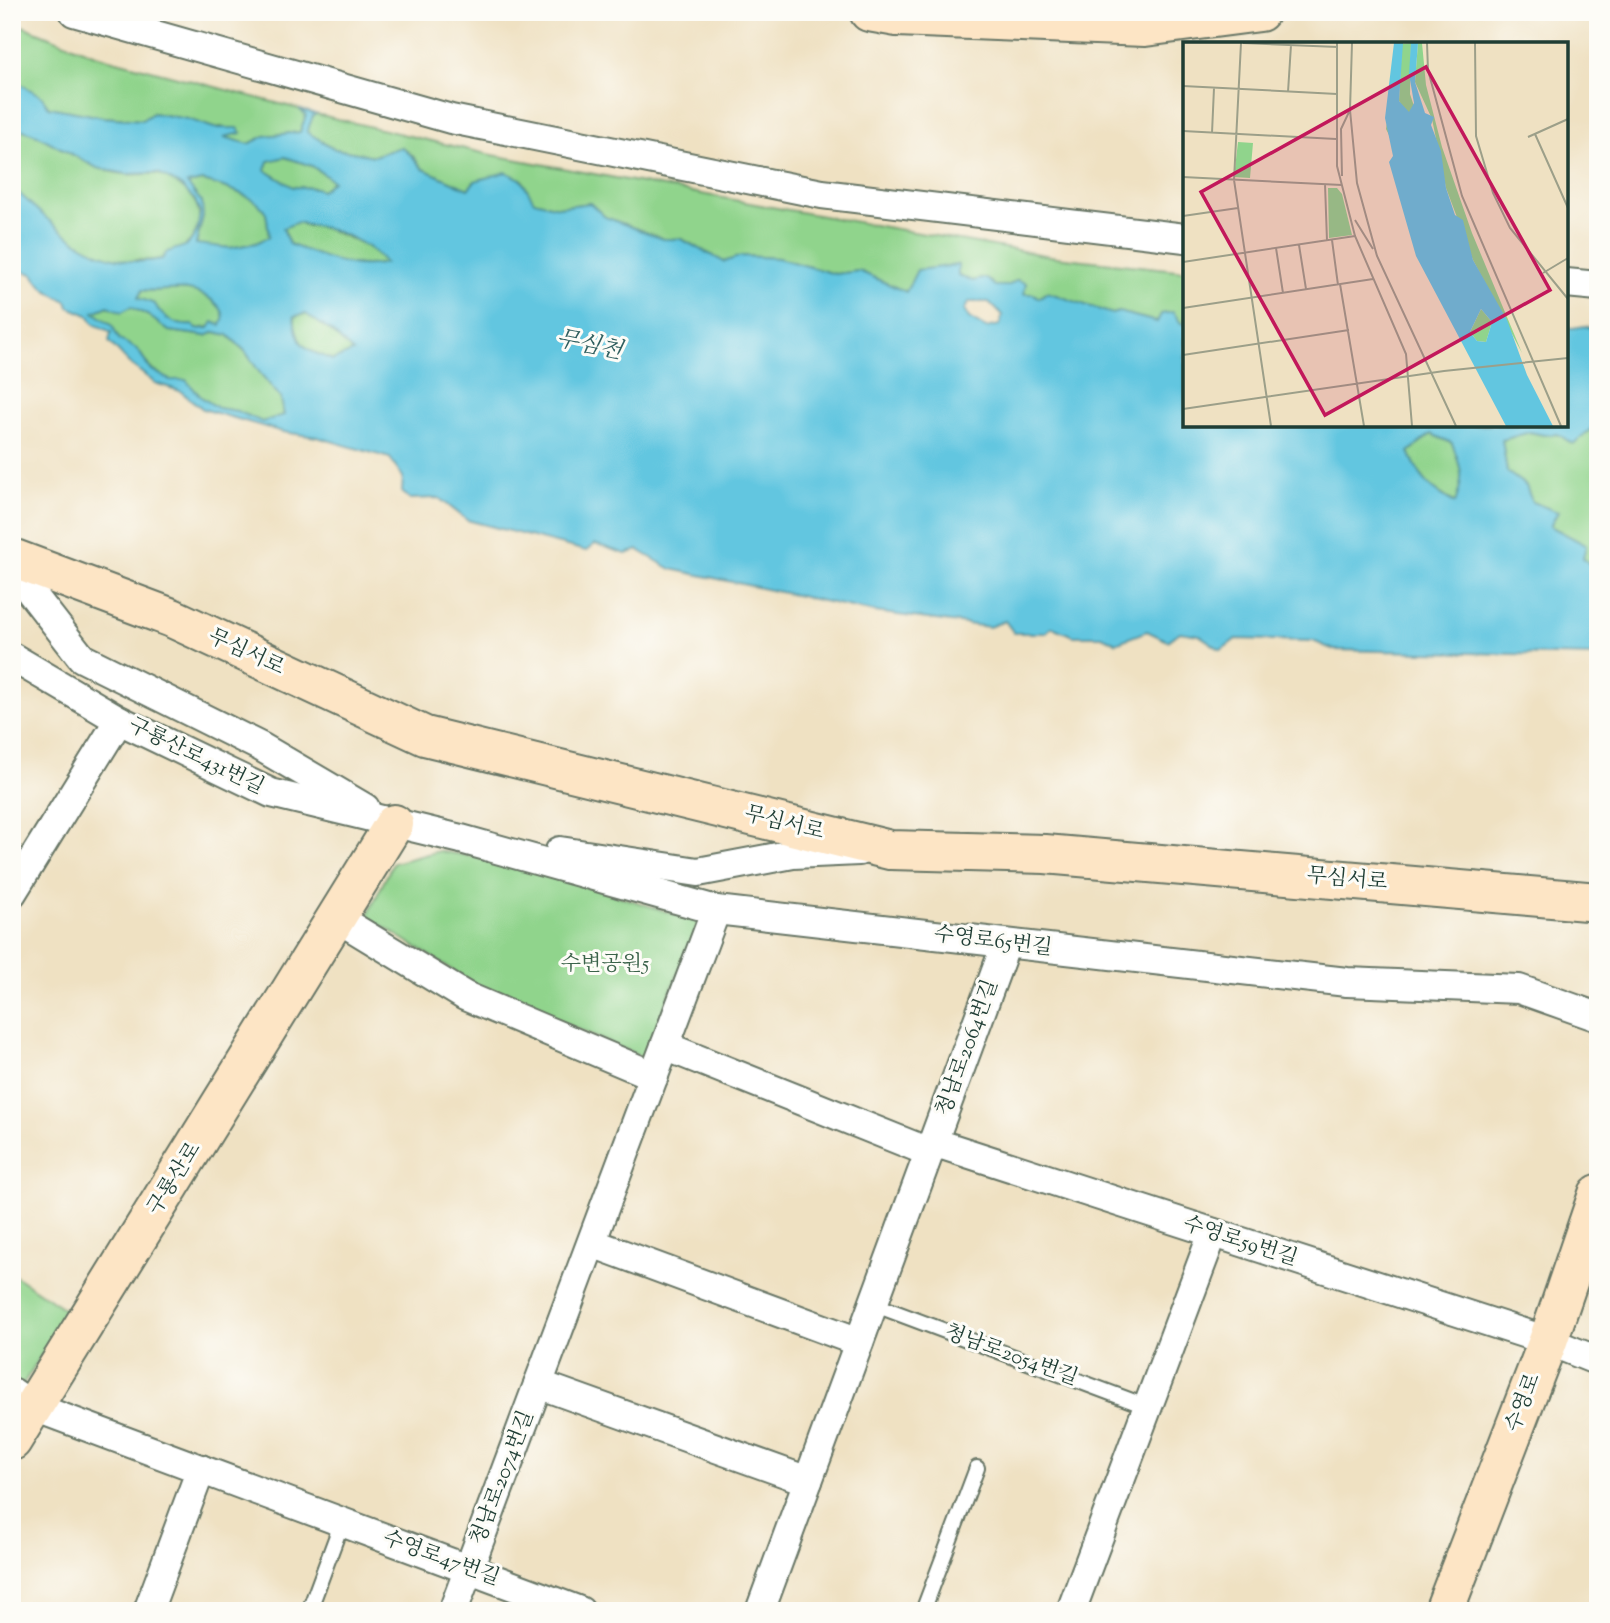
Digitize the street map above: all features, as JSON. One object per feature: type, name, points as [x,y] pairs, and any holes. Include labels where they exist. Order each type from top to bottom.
[{"type":"street","points":[[74,12],[452,119],[822,194],[1183,238]]},
{"type":"street","points":[[869,12],[897,17],[1145,27],[1260,12]]},
{"type":"street","points":[[1568,283],[1598,286]]},
{"type":"street","name":"무심서로","points":[[12,558],[172,618],[425,736],[890,850],[1045,854],[1598,902]]},
{"type":"street","points":[[12,568],[82,659],[261,747],[394,824],[698,872],[793,854],[890,850]]},
{"type":"street","name":"구룡산로431번길","points":[[12,657],[119,720],[271,793],[394,824]]},
{"type":"street","points":[[12,893],[119,720]]},
{"type":"street","name":"수영로65번길","points":[[394,824],[461,839],[716,910],[1347,982],[1519,989],[1598,1017]]},
{"type":"street","name":"구룡산로","points":[[12,1441],[23,1399],[337,918],[394,824]]},
{"type":"street","name":"청남로2074번길","points":[[453,1611],[716,910]]},
{"type":"street","points":[[337,918],[465,996],[654,1076]]},
{"type":"street","name":"청남로2064번길","points":[[760,1611],[1006,944]]},
{"type":"street","points":[[666,1046],[821,1109],[931,1147]]},
{"type":"street","name":"수영로59번길","points":[[931,1147],[1213,1233],[1548,1341],[1598,1361]]},
{"type":"street","name":"수영로","points":[[1444,1611],[1548,1341],[1598,1194]]},
{"type":"street","points":[[1071,1611],[1213,1233]]},
{"type":"street","points":[[592,1243],[859,1342]]},
{"type":"street","name":"청남로2074번길","points":[[538,1384],[808,1481]]},
{"type":"street","name":"수영로47번길","points":[[23,1399],[201,1469],[580,1611]]},
{"type":"street","points":[[148,1611],[201,1469]]},
{"type":"lane","name":"청남로2054번길","points":[[873,1304],[1148,1407]]},
{"type":"lane","points":[[923,1611],[977,1468]]},
{"type":"lane","points":[[309,1611],[342,1522]]},
{"type":"green space","points":[[12,22],[98,56],[299,109],[306,115],[300,132],[265,136],[249,144],[222,137],[222,127],[214,128],[187,119],[153,113],[142,120],[102,117],[48,107],[41,96],[12,79]]},
{"type":"green space","points":[[313,115],[487,154],[766,206],[1056,257],[1183,271],[1183,324],[1157,322],[1119,312],[1112,314],[1047,292],[1039,298],[1023,294],[1018,280],[1008,286],[995,286],[986,278],[973,281],[958,276],[957,265],[906,292],[859,271],[835,274],[778,258],[742,256],[724,262],[682,239],[664,239],[605,217],[590,203],[558,207],[533,201],[522,179],[468,189],[423,169],[412,155],[401,147],[374,156],[335,149],[306,132]]},
{"type":"green space","points":[[12,126],[37,135],[101,169],[134,175],[158,174],[171,180],[188,193],[197,206],[199,221],[191,240],[167,257],[126,261],[107,258],[77,243],[62,233],[12,187]]},
{"type":"green space","points":[[285,157],[312,166],[333,181],[321,192],[315,188],[293,187],[265,170],[268,161]]},
{"type":"green space","points":[[203,181],[239,193],[256,202],[266,214],[269,237],[257,243],[230,248],[196,245],[203,216],[187,184]]},
{"type":"green space","points":[[298,222],[307,226],[319,226],[371,247],[386,263],[348,263],[325,258],[289,244],[283,227]]},
{"type":"green space","points":[[142,290],[182,290],[201,294],[220,307],[224,318],[222,325],[196,329],[193,325],[175,323],[165,317],[154,304],[138,298]]},
{"type":"green space","points":[[108,306],[122,311],[131,307],[169,331],[206,336],[215,332],[228,335],[245,351],[281,398],[284,415],[262,422],[237,411],[218,408],[201,397],[186,381],[170,380],[150,368],[138,350],[119,339],[112,325],[93,312]]},
{"type":"green space","points":[[307,314],[354,352],[333,360],[304,346],[297,335],[294,316]]},
{"type":"green space","points":[[1598,423],[1598,568],[1595,569],[1583,558],[1585,545],[1550,526],[1557,512],[1532,502],[1526,486],[1507,472],[1502,440],[1529,432],[1558,434],[1573,444]]},
{"type":"green space","points":[[1431,434],[1452,443],[1461,473],[1456,503],[1427,482],[1409,452]]},
{"type":"green space","name":"수변공원5","points":[[439,851],[520,864],[699,922],[644,1058],[479,987],[367,916],[393,863]]},
{"type":"green space","points":[[12,1274],[69,1312],[16,1395],[12,1392]]},
{"type":"water","name":"무심천","points":[[12,79],[41,96],[49,107],[102,117],[142,120],[153,113],[187,119],[214,128],[238,128],[241,133],[224,137],[249,144],[265,136],[300,132],[306,115],[299,109],[316,114],[307,132],[335,149],[374,156],[401,147],[423,169],[468,189],[475,181],[506,172],[521,179],[534,201],[558,207],[590,203],[605,217],[663,239],[681,239],[724,262],[741,256],[778,258],[835,274],[859,271],[906,292],[917,270],[958,265],[958,276],[973,281],[986,278],[995,286],[1008,286],[1017,280],[1026,283],[1024,294],[1034,294],[1039,298],[1047,292],[1112,314],[1119,312],[1157,322],[1161,314],[1173,312],[1183,324],[1183,427],[1568,427],[1568,329],[1585,326],[1598,330],[1598,423],[1573,444],[1558,434],[1530,432],[1502,440],[1507,472],[1526,486],[1532,502],[1558,512],[1550,526],[1586,545],[1583,558],[1595,569],[1598,568],[1598,656],[1334,650],[1313,641],[1236,639],[1221,650],[1199,635],[1180,632],[1168,641],[1147,631],[1116,643],[1102,636],[1073,636],[1052,627],[1045,633],[1014,633],[1005,621],[989,627],[875,612],[671,569],[638,550],[626,554],[595,544],[586,551],[467,520],[439,498],[410,499],[402,492],[403,477],[390,458],[203,409],[180,391],[155,383],[129,363],[109,342],[111,332],[94,324],[88,315],[69,307],[67,301],[47,291],[33,274],[19,270],[17,260],[12,256],[12,187],[79,243],[117,259],[139,262],[162,259],[167,252],[188,245],[197,231],[200,213],[195,200],[181,186],[158,173],[126,174],[97,168],[37,135],[12,126]],"holes":[[[285,157],[312,166],[333,181],[321,191],[316,188],[293,187],[265,170],[268,161]],[[203,181],[229,189],[256,202],[266,214],[269,237],[256,243],[230,248],[196,244],[203,216],[202,202],[187,184]],[[298,222],[329,229],[364,245],[385,263],[348,264],[324,257],[289,244],[283,228]],[[142,290],[188,290],[214,302],[223,313],[223,319],[221,325],[213,322],[209,328],[196,329],[193,325],[181,325],[170,320],[155,304],[138,298]],[[969,302],[989,302],[1002,315],[1000,325],[986,328],[969,318],[964,310]],[[108,306],[122,312],[131,307],[169,331],[206,336],[215,332],[228,335],[245,351],[281,398],[284,415],[262,422],[237,411],[218,408],[201,397],[186,380],[170,380],[150,369],[138,350],[119,339],[112,325],[94,312]],[[306,314],[332,332],[353,352],[333,360],[309,350],[297,335],[294,316]],[[1431,434],[1452,443],[1461,473],[1455,503],[1432,488],[1409,452]]]}]
